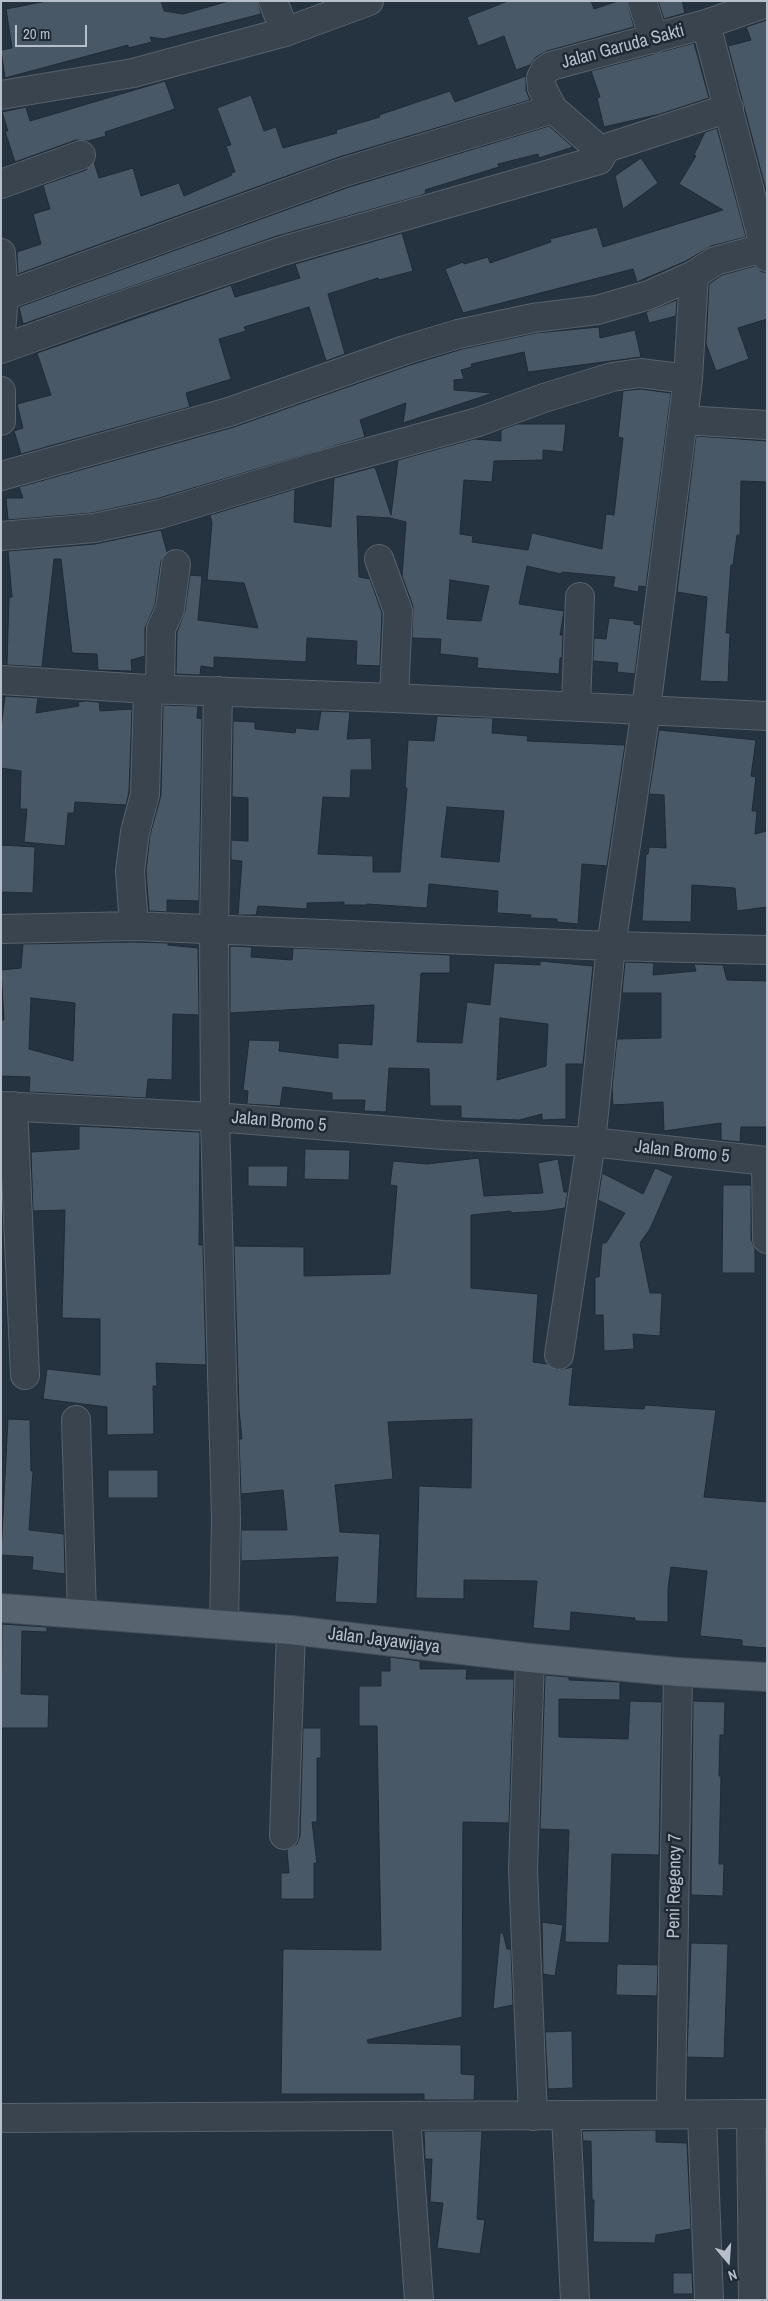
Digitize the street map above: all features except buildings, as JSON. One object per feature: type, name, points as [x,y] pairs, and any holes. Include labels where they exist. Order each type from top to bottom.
[{"type":"main road","name":"Jalan Jayawijaya","points":[[1,1608],[291,1630],[530,1658],[678,1672],[767,1677]]},
{"type":"street","points":[[273,1],[285,32]]},
{"type":"street","points":[[1,95],[133,73],[285,32],[368,1]]},
{"type":"street","points":[[642,1],[654,38]]},
{"type":"street","name":"Jalan Garuda Sakti","points":[[597,148],[553,109],[542,88],[541,78],[545,70],[551,66],[706,24],[767,3]]},
{"type":"street","points":[[1,476],[229,412],[405,350],[458,334],[533,318],[597,310],[649,295],[694,275],[715,261],[766,251],[706,24]]},
{"type":"street","points":[[1,349],[128,303],[282,251],[590,163],[599,160],[602,155],[597,148],[729,108]]},
{"type":"street","points":[[4,296],[344,172],[553,109]]},
{"type":"street","points":[[1,184],[80,155]]},
{"type":"street","points":[[1,332],[4,296],[2,262]]},
{"type":"street","points":[[560,1355],[591,1142],[610,946],[646,709],[688,379],[694,275]]},
{"type":"street","points":[[1,536],[94,528],[160,514],[318,466],[478,422],[612,376],[640,373],[688,379]]},
{"type":"street","points":[[1,392],[1,421]]},
{"type":"street","points":[[682,420],[767,425]]},
{"type":"street","points":[[378,559],[398,611],[394,698]]},
{"type":"street","points":[[134,926],[130,871],[135,832],[145,794],[161,629],[170,610],[176,564]]},
{"type":"street","points":[[576,706],[580,597]]},
{"type":"street","points":[[1,680],[767,716]]},
{"type":"street","name":"Jalan Bromo 5","points":[[218,690],[214,929],[215,1116],[443,1135],[591,1142],[767,1161]]},
{"type":"street","points":[[1,929],[134,926],[610,946],[767,950]]},
{"type":"street","points":[[26,1375],[7,1106],[215,1116],[226,1518],[224,1624]]},
{"type":"street","points":[[767,1161],[767,1239]]},
{"type":"street","points":[[76,1420],[82,1614]]},
{"type":"street","points":[[284,1835],[291,1630]]},
{"type":"street","points":[[530,1658],[523,1870],[533,2116]]},
{"type":"street","name":"Peni Regency 7","points":[[671,2101],[678,1672]]},
{"type":"street","points":[[1,2118],[759,2114],[753,2300]]},
{"type":"street","points":[[566,2115],[575,2300]]},
{"type":"street","points":[[702,2115],[709,2300]]},
{"type":"street","points":[[406,2116],[419,2300]]}]
